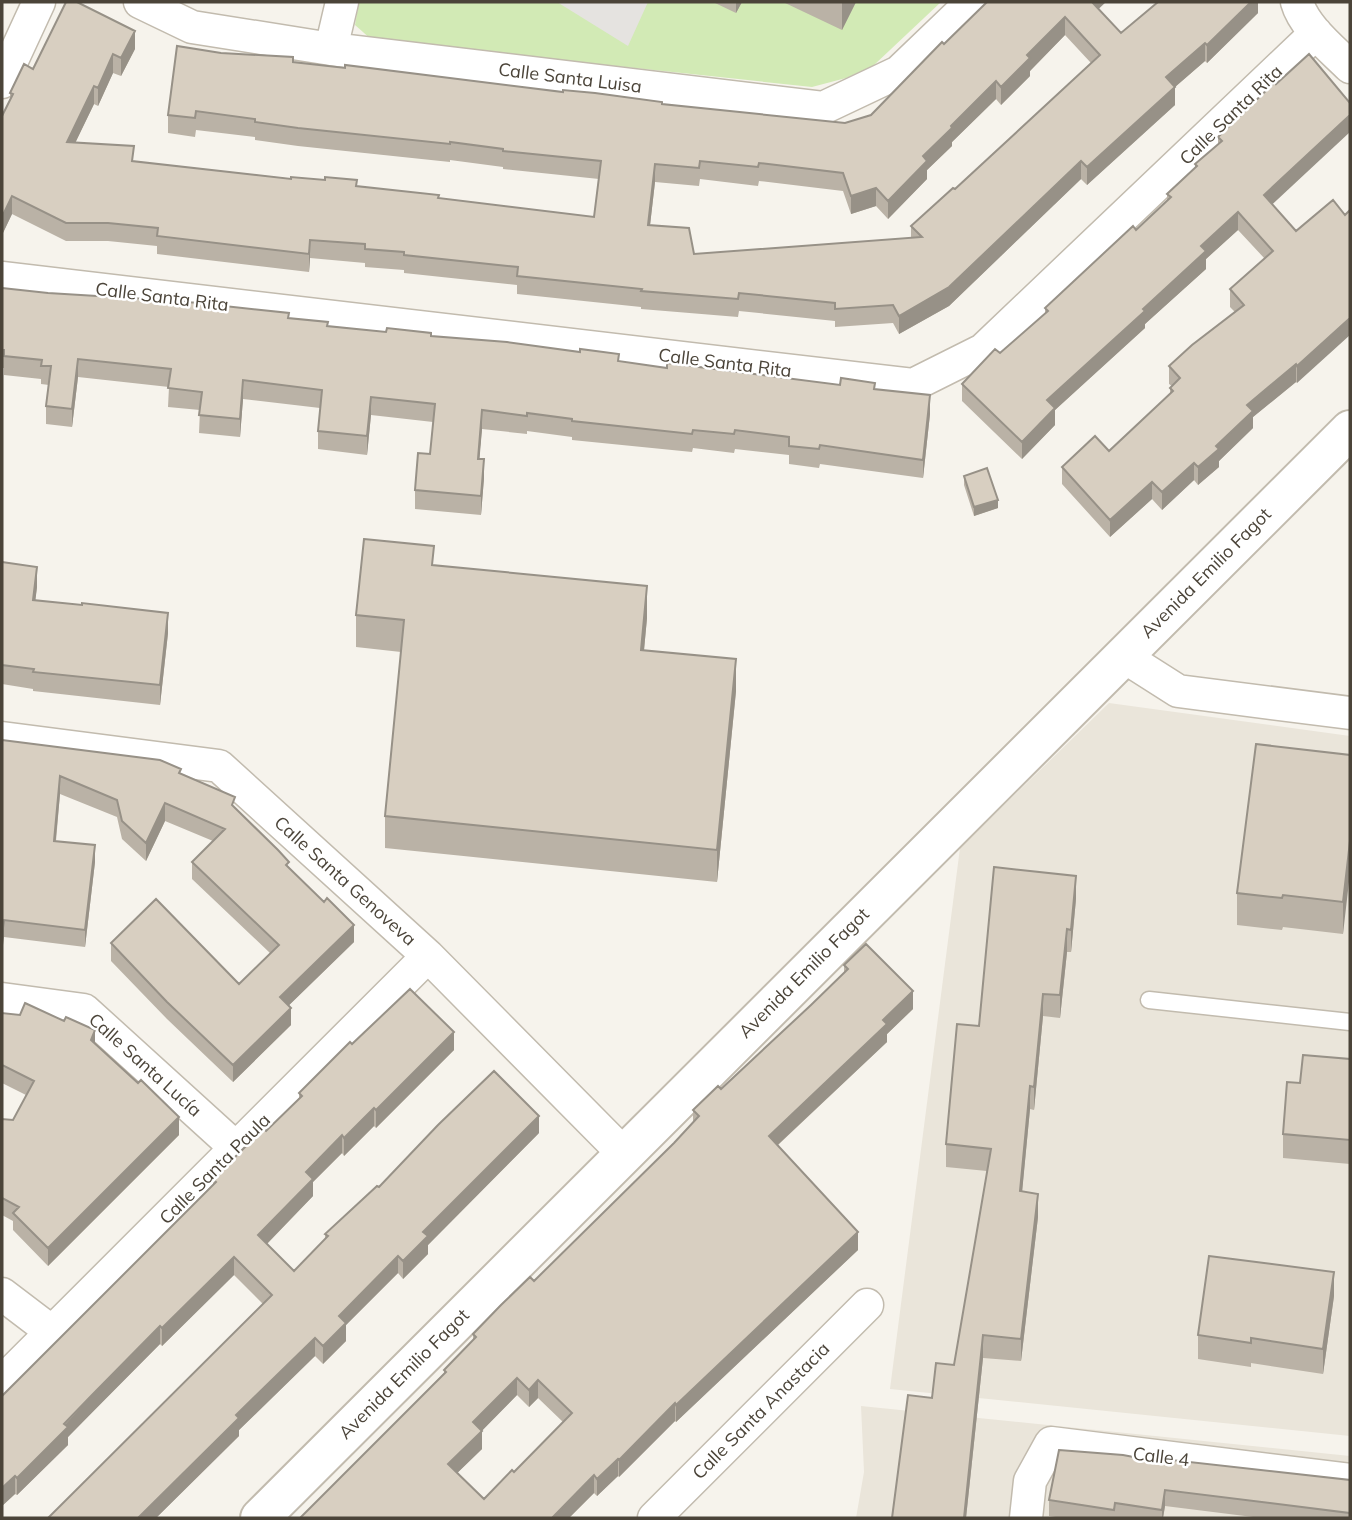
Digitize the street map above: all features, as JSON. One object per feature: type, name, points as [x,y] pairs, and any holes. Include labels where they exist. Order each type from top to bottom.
[{"type":"street","points":[[2,82],[39,2]]},
{"type":"street","name":"Calle Santa Luisa","points":[[140,2],[192,27],[331,49],[823,108],[899,72],[972,2]]},
{"type":"street","points":[[331,49],[342,2]]},
{"type":"street","points":[[1297,2],[1316,33],[1350,67]]},
{"type":"street","name":"Calle Santa Rita","points":[[2,278],[913,384],[983,350],[1316,33]]},
{"type":"street","name":"Avenida Emilio Fagot","points":[[260,1518],[1350,430]]},
{"type":"street","points":[[1124,656],[1178,691],[1350,713]]},
{"type":"street","name":"Calle Santa Genoveva","points":[[2,738],[219,766],[428,956],[623,1153]]},
{"type":"street","name":"Calle Santa Paula","points":[[2,1382],[428,956]]},
{"type":"street","name":"Calle Santa Lucía","points":[[2,999],[84,1010],[236,1148]]},
{"type":"street","points":[[2,1294],[52,1332]]},
{"type":"street","name":"Calle Santa Anastacia","points":[[654,1518],[867,1305]]},
{"type":"street","name":"Calle 4","points":[[1026,1518],[1030,1482],[1051,1443],[1350,1480]]},
{"type":"lane","points":[[1149,1000],[1350,1022]]},
{"type":"shaded area","points":[[557,2],[648,2],[628,46]]},
{"type":"shaded area","points":[[1109,703],[1350,736],[1350,1436],[890,1389],[960,848]]},
{"type":"shaded area","points":[[861,1406],[1350,1456],[1350,1518],[856,1518],[864,1472]]},
{"type":"green space","points":[[359,2],[941,2],[873,66],[846,78],[812,87],[372,40],[355,25]]},
{"type":"building","points":[[66,2],[77,2],[135,31],[121,58],[113,54],[98,88],[94,86],[67,142],[134,146],[132,161],[291,179],[325,180],[325,177],[357,180],[356,186],[594,217],[601,161],[503,151],[450,142],[298,128],[196,111],[195,118],[168,115],[177,46],[221,53],[293,57],[293,62],[345,68],[345,65],[563,92],[595,93],[662,104],[845,123],[871,115],[942,42],[944,44],[987,2],[1092,2],[1121,33],[1158,2],[1251,2],[1207,45],[1205,43],[1166,77],[1175,87],[1087,167],[1081,161],[949,287],[899,316],[893,305],[835,309],[835,303],[739,293],[738,299],[517,276],[518,267],[404,255],[404,252],[365,249],[365,244],[310,240],[309,254],[157,236],[158,228],[108,223],[66,223],[12,196],[2,217],[2,116],[24,64],[33,69]],"holes":[[[1065,17],[1100,55],[911,226],[922,237],[694,254],[689,228],[648,225],[655,164],[699,168],[700,161],[758,167],[759,163],[843,173],[851,196],[876,188],[888,201],[927,161],[923,156],[951,126],[996,81],[1001,87],[1030,58],[1027,55]]]},
{"type":"building","points":[[1309,54],[1350,103],[1350,115],[1264,195],[1296,231],[1333,200],[1345,215],[1350,210],[1350,318],[1297,366],[1296,364],[1247,405],[1253,411],[1216,446],[1219,449],[1198,467],[1194,463],[1162,492],[1152,482],[1110,520],[1062,467],[1095,436],[1109,451],[1173,391],[1170,388],[1180,378],[1169,366],[1244,305],[1230,289],[1273,251],[1238,212],[1201,246],[1206,251],[1047,400],[1055,408],[1022,442],[962,384],[995,349],[1000,353],[1048,311],[1045,308],[1133,226],[1136,230],[1171,197],[1167,194],[1197,166],[1195,164],[1222,141],[1218,137],[1275,82],[1276,84]]},
{"type":"building","points":[[2,288],[179,301],[289,313],[288,318],[328,322],[327,326],[386,332],[387,328],[431,333],[431,336],[507,342],[580,352],[580,349],[619,354],[618,361],[667,368],[667,363],[840,385],[841,378],[875,383],[874,389],[930,395],[923,460],[820,445],[819,449],[789,446],[789,437],[735,430],[734,434],[693,430],[692,434],[572,421],[527,413],[527,416],[482,410],[478,459],[484,459],[481,496],[415,490],[418,453],[430,454],[435,404],[371,397],[367,436],[318,431],[322,390],[243,380],[240,419],[199,415],[202,392],[168,388],[171,369],[78,359],[72,409],[46,406],[51,366],[41,366],[42,360],[4,356]]},
{"type":"building","points":[[987,468],[998,500],[974,507],[964,476]]},
{"type":"building","points":[[364,539],[434,546],[432,565],[647,586],[641,650],[736,659],[717,850],[385,816],[404,620],[356,615]]},
{"type":"building","points":[[2,562],[37,567],[33,600],[168,613],[160,685],[33,672],[34,669],[2,665]]},
{"type":"building","points":[[2,740],[160,760],[181,769],[179,773],[235,797],[232,805],[289,862],[286,865],[324,902],[327,898],[354,925],[280,997],[291,1008],[233,1065],[167,1002],[111,943],[156,899],[239,984],[279,945],[192,862],[225,829],[165,803],[146,843],[122,821],[117,800],[60,776],[54,841],[95,845],[85,930],[4,920],[2,936]]},
{"type":"building","points":[[1256,744],[1350,755],[1350,841],[1343,902],[1237,893]]},
{"type":"building","points":[[994,867],[1076,876],[1071,930],[1067,929],[1060,995],[1043,994],[1034,1087],[1030,1086],[1020,1191],[1038,1194],[1021,1339],[983,1335],[964,1518],[892,1518],[908,1395],[932,1398],[936,1363],[954,1365],[991,1149],[946,1144],[957,1024],[979,1026]]},
{"type":"building","points":[[866,944],[913,991],[883,1020],[887,1024],[769,1136],[858,1232],[676,1405],[675,1403],[619,1460],[597,1479],[594,1475],[552,1518],[300,1518],[446,1372],[444,1370],[476,1337],[473,1334],[501,1305],[530,1277],[534,1281],[674,1143],[699,1116],[693,1110],[718,1086],[721,1089],[811,1005],[848,969],[844,965]],"holes":[[[517,1378],[529,1390],[538,1380],[572,1413],[484,1499],[448,1464],[482,1431],[473,1422]]]},
{"type":"building","points":[[410,989],[454,1032],[376,1110],[374,1108],[344,1138],[342,1135],[306,1172],[313,1179],[258,1235],[294,1271],[328,1236],[325,1234],[379,1187],[494,1071],[539,1116],[423,1232],[428,1236],[403,1261],[398,1256],[339,1316],[346,1323],[323,1346],[315,1338],[236,1415],[239,1418],[138,1518],[48,1518],[272,1295],[234,1257],[92,1395],[64,1424],[68,1427],[17,1478],[15,1476],[2,1488],[2,1396],[216,1182],[213,1179],[263,1129],[266,1131],[302,1096],[299,1093],[350,1042],[352,1044]]},
{"type":"building","points":[[25,1003],[64,1021],[66,1017],[95,1030],[91,1040],[138,1083],[141,1080],[179,1117],[48,1248],[13,1213],[19,1207],[2,1198],[2,1119],[13,1120],[34,1081],[2,1065],[2,1013],[20,1015]]},
{"type":"building","points":[[1303,1055],[1350,1059],[1350,1140],[1283,1134],[1287,1082],[1300,1083]]},
{"type":"building","points":[[1209,1256],[1334,1272],[1323,1349],[1251,1338],[1251,1343],[1198,1335]]},
{"type":"building","points":[[1059,1450],[1123,1455],[1171,1464],[1172,1460],[1350,1480],[1350,1513],[1165,1490],[1162,1510],[1115,1503],[1114,1510],[1049,1500]]}]
